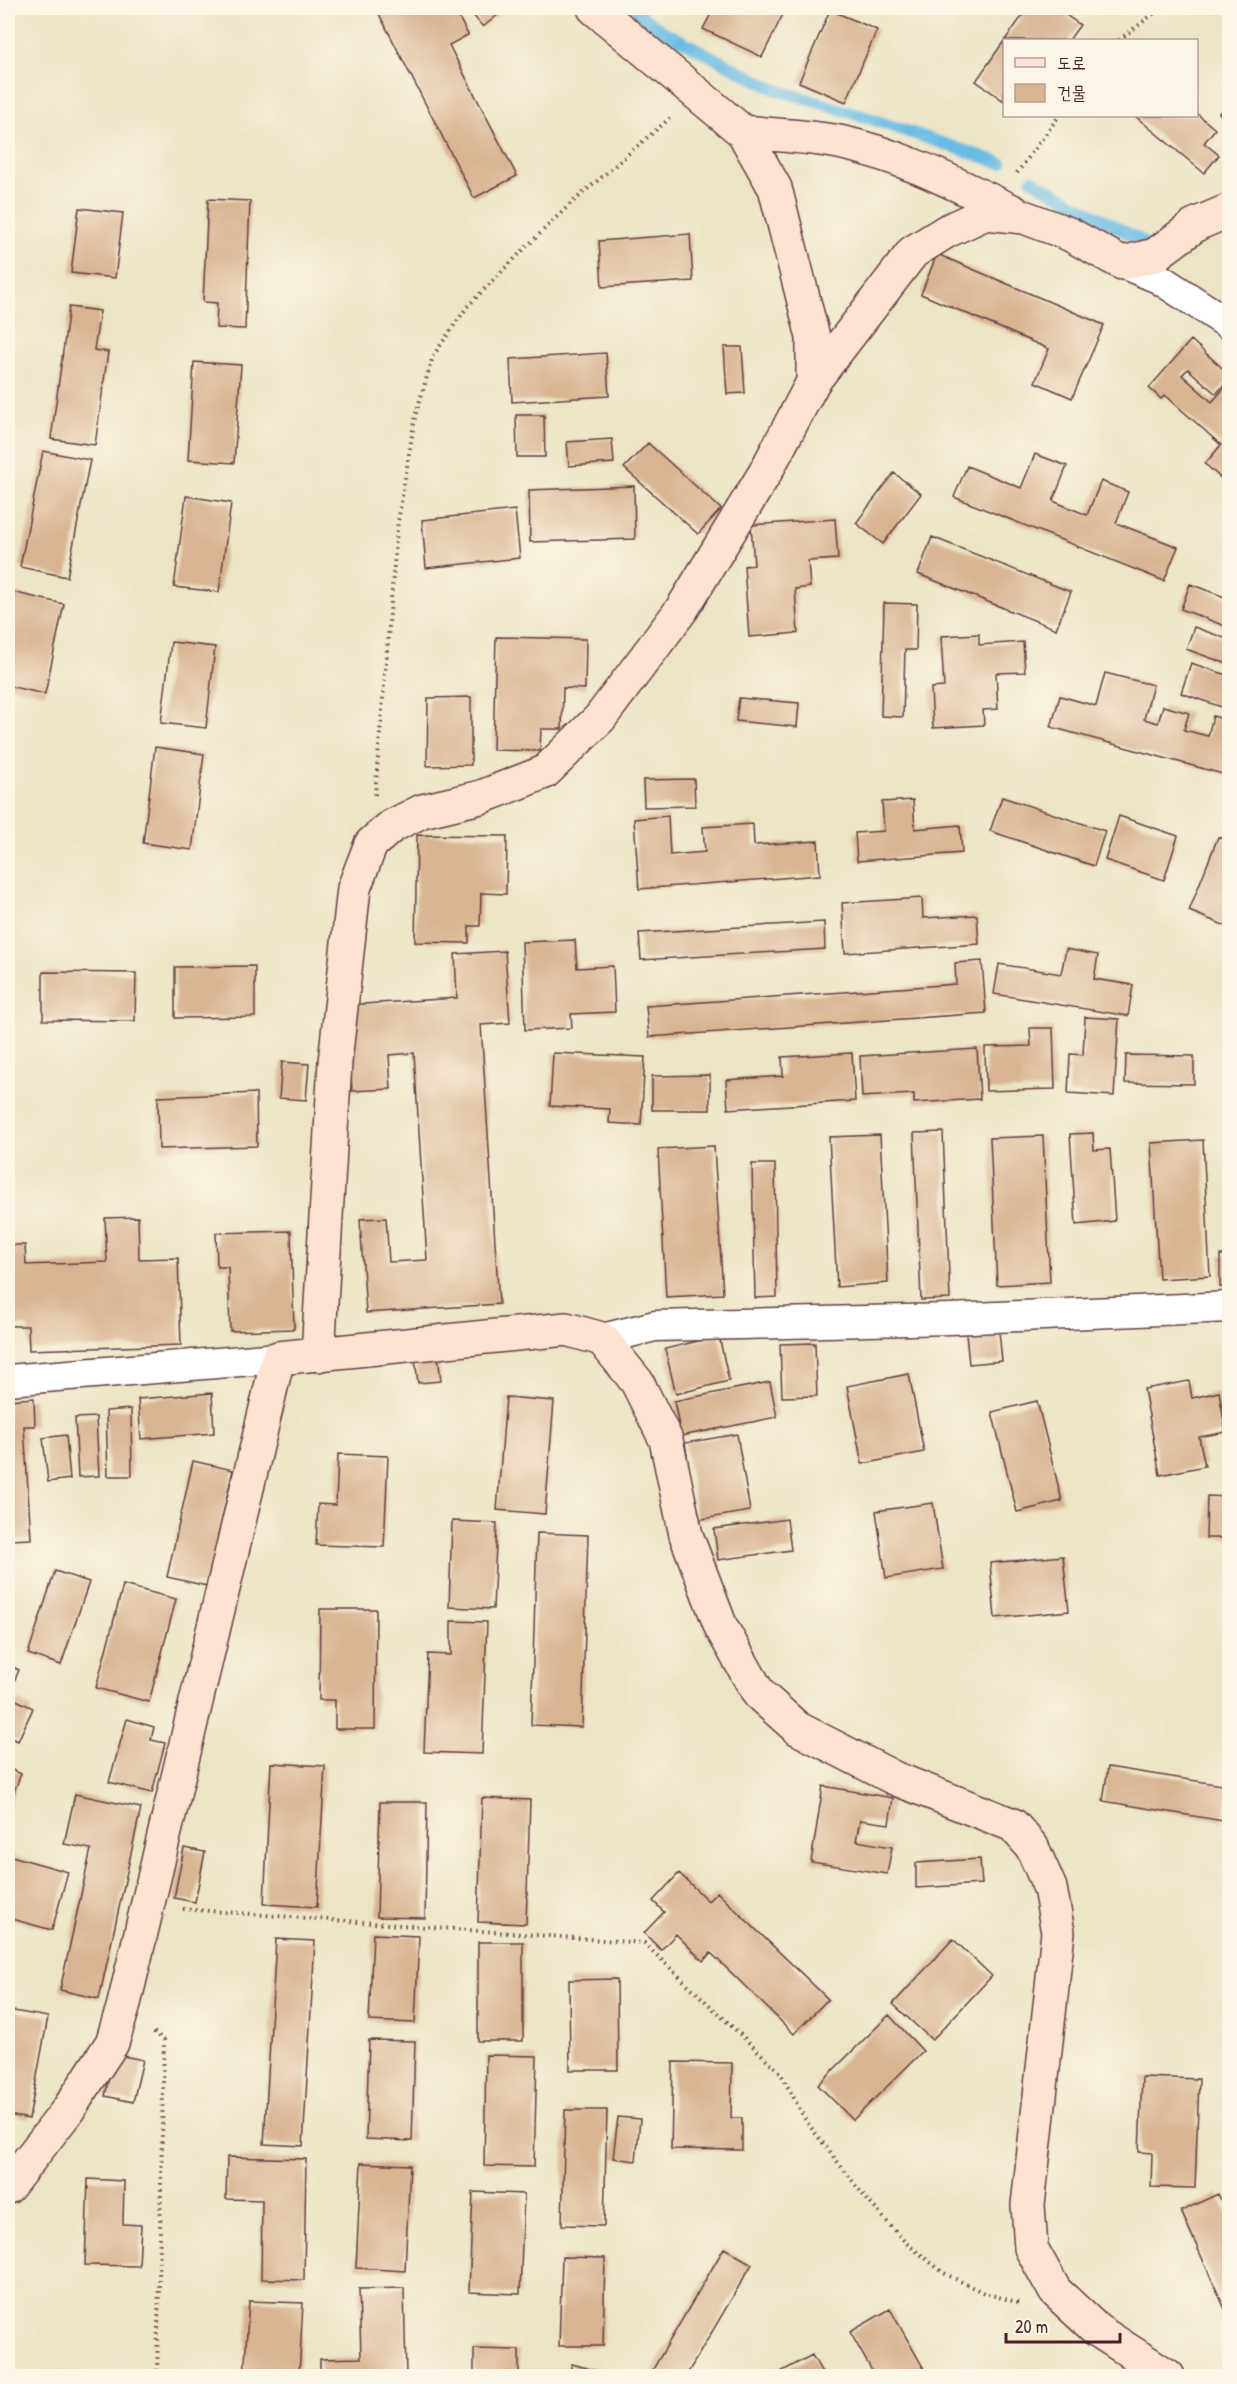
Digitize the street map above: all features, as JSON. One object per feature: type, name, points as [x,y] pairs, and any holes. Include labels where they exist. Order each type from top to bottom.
[{"type":"street","points":[[594,8],[743,132],[775,188],[813,337],[813,382]]},
{"type":"street","points":[[743,132],[838,142],[932,172],[1010,210],[1069,234],[1158,278],[1230,325]]},
{"type":"street","points":[[318,1355],[336,1051],[354,888],[371,844],[392,826],[422,811],[481,797],[544,772],[600,718],[682,609],[765,473],[813,382],[913,252],[947,231],[986,213],[1010,210]]},
{"type":"street","points":[[1122,262],[1155,255],[1197,224],[1230,210]]},
{"type":"street","points":[[8,1380],[318,1355],[566,1329],[603,1339],[655,1326],[950,1319],[1230,1307]]},
{"type":"street","points":[[603,1339],[637,1382],[666,1440],[686,1535],[721,1627],[759,1694],[797,1728],[894,1778],[1013,1825],[1032,1847],[1050,1888],[1058,1932],[1028,2205],[1032,2248],[1055,2291],[1097,2330],[1168,2376]]},
{"type":"street","points":[[8,2187],[68,2110],[112,2043],[123,2008],[278,1358]]},
{"type":"path","points":[[1120,39],[1161,8]]},
{"type":"path","points":[[371,844],[397,528],[415,417],[433,356],[467,307],[504,269],[568,206],[697,94]]},
{"type":"path","points":[[1010,210],[1058,117]]},
{"type":"path","points":[[146,1906],[644,1943],[780,2072],[806,2121],[864,2196],[906,2243],[944,2273],[984,2293],[1018,2303],[1055,2291]]},
{"type":"path","points":[[123,2008],[164,2040],[157,2376]]},
{"type":"building","points":[[376,8],[454,8],[468,35],[449,45],[517,176],[474,198]]},
{"type":"building","points":[[467,8],[506,8],[483,27]]},
{"type":"building","points":[[714,8],[786,8],[762,57],[703,29]]},
{"type":"building","points":[[1028,8],[1056,8],[1080,25],[1070,39],[1006,39]]},
{"type":"building","points":[[830,10],[877,30],[846,102],[799,82]]},
{"type":"building","points":[[1003,42],[1003,100],[976,81]]},
{"type":"building","points":[[1230,102],[1230,123],[1219,113]]},
{"type":"building","points":[[1198,115],[1215,129],[1204,143],[1219,155],[1204,173],[1136,117],[1198,117]]},
{"type":"building","points":[[208,199],[250,201],[245,329],[216,328],[217,303],[203,302]]},
{"type":"building","points":[[79,208],[123,213],[115,278],[71,273]]},
{"type":"building","points":[[690,234],[693,281],[602,287],[599,241]]},
{"type":"building","points":[[937,254],[1104,325],[1072,398],[1035,382],[1049,349],[921,294]]},
{"type":"building","points":[[69,307],[100,311],[94,350],[108,352],[95,445],[51,439]]},
{"type":"building","points":[[1191,340],[1230,375],[1230,379],[1216,394],[1188,369],[1182,375],[1212,402],[1226,386],[1230,390],[1230,472],[1223,480],[1205,464],[1221,445],[1165,395],[1161,399],[1149,388]]},
{"type":"building","points":[[724,347],[742,347],[745,393],[727,394]]},
{"type":"building","points":[[606,353],[609,396],[512,402],[510,359]]},
{"type":"building","points":[[194,362],[241,365],[234,463],[188,460]]},
{"type":"building","points":[[516,415],[544,415],[545,457],[517,457]]},
{"type":"building","points":[[612,439],[614,463],[569,466],[567,442]]},
{"type":"building","points":[[648,443],[721,509],[698,534],[624,468]]},
{"type":"building","points":[[43,451],[90,460],[67,577],[20,567]]},
{"type":"building","points":[[1035,454],[1067,466],[1053,501],[1087,515],[1101,481],[1128,492],[1116,523],[1178,547],[1164,581],[954,497],[967,466],[1021,488]]},
{"type":"building","points":[[894,473],[921,494],[883,544],[856,523]]},
{"type":"building","points":[[634,486],[635,539],[530,542],[529,490]]},
{"type":"building","points":[[186,496],[231,503],[219,592],[174,587]]},
{"type":"building","points":[[515,510],[520,558],[426,568],[422,520]]},
{"type":"building","points":[[835,519],[838,559],[808,561],[810,587],[795,589],[798,633],[749,637],[744,566],[754,565],[751,525]]},
{"type":"building","points":[[932,537],[1071,592],[1056,629],[918,574]]},
{"type":"building","points":[[1190,584],[1230,599],[1230,628],[1181,609]]},
{"type":"building","points":[[12,592],[64,604],[45,694],[8,686],[8,611]]},
{"type":"building","points":[[884,603],[917,604],[916,650],[905,650],[903,717],[881,716]]},
{"type":"building","points":[[1194,627],[1230,640],[1230,665],[1186,649]]},
{"type":"building","points":[[979,634],[979,645],[1023,642],[1025,672],[996,673],[998,709],[983,710],[984,725],[933,728],[931,688],[944,687],[941,636]]},
{"type":"building","points":[[496,637],[586,639],[585,689],[563,688],[562,729],[541,729],[540,751],[493,750]]},
{"type":"building","points":[[171,642],[215,647],[206,728],[161,723]]},
{"type":"building","points":[[1191,663],[1230,676],[1230,710],[1181,693]]},
{"type":"building","points":[[1105,673],[1153,685],[1144,719],[1158,723],[1163,706],[1189,713],[1184,730],[1208,736],[1213,716],[1230,721],[1230,776],[1051,727],[1060,696],[1096,706]]},
{"type":"building","points":[[471,697],[471,765],[427,766],[428,698]]},
{"type":"building","points":[[739,698],[799,703],[797,727],[736,721]]},
{"type":"building","points":[[155,747],[204,754],[192,850],[143,843]]},
{"type":"building","points":[[694,779],[695,806],[644,807],[643,780]]},
{"type":"building","points":[[1002,797],[1105,831],[1094,866],[990,831]]},
{"type":"building","points":[[913,800],[915,829],[960,825],[962,853],[857,861],[855,833],[884,831],[882,802]]},
{"type":"building","points":[[668,816],[670,855],[705,852],[703,827],[753,824],[754,845],[818,841],[820,875],[639,889],[634,819]]},
{"type":"building","points":[[1119,816],[1178,836],[1164,880],[1105,860]]},
{"type":"building","points":[[417,835],[507,836],[506,894],[481,893],[480,926],[469,926],[469,943],[415,942]]},
{"type":"building","points":[[1218,837],[1230,841],[1230,916],[1226,926],[1189,911]]},
{"type":"building","points":[[922,898],[923,918],[977,915],[979,944],[845,953],[842,903]]},
{"type":"building","points":[[824,922],[825,949],[641,960],[639,933]]},
{"type":"building","points":[[575,940],[577,968],[613,966],[615,1012],[571,1014],[572,1028],[525,1030],[522,942]]},
{"type":"building","points":[[1066,949],[1098,955],[1094,979],[1133,985],[1128,1016],[994,994],[999,964],[1061,974]]},
{"type":"building","points":[[505,951],[510,1023],[481,1025],[499,1304],[366,1313],[360,1219],[386,1218],[389,1262],[427,1260],[414,1053],[389,1055],[391,1089],[352,1091],[347,1005],[457,998],[455,954]]},
{"type":"building","points":[[982,961],[986,1013],[649,1037],[646,1006],[956,984],[955,963]]},
{"type":"building","points":[[255,966],[255,1017],[175,1018],[175,967]]},
{"type":"building","points":[[43,972],[136,973],[135,1021],[43,1020]]},
{"type":"building","points":[[1085,1017],[1119,1019],[1114,1096],[1068,1093],[1070,1054],[1083,1055]]},
{"type":"building","points":[[1030,1028],[1053,1028],[1055,1089],[986,1091],[985,1047],[1031,1046]]},
{"type":"building","points":[[977,1049],[980,1099],[914,1103],[914,1094],[862,1097],[860,1056]]},
{"type":"building","points":[[553,1053],[645,1057],[641,1125],[609,1123],[610,1109],[550,1106]]},
{"type":"building","points":[[852,1053],[855,1101],[728,1109],[726,1080],[783,1076],[782,1057]]},
{"type":"building","points":[[1126,1055],[1194,1056],[1194,1084],[1125,1083]]},
{"type":"building","points":[[282,1062],[309,1064],[306,1100],[279,1098]]},
{"type":"building","points":[[710,1075],[710,1110],[652,1110],[652,1076]]},
{"type":"building","points":[[256,1093],[257,1146],[159,1149],[158,1097]]},
{"type":"building","points":[[943,1132],[950,1299],[921,1300],[914,1133]]},
{"type":"building","points":[[1093,1133],[1094,1150],[1110,1149],[1115,1221],[1076,1225],[1070,1134]]},
{"type":"building","points":[[880,1135],[888,1283],[837,1287],[829,1137]]},
{"type":"building","points":[[1043,1136],[1050,1282],[997,1285],[990,1138]]},
{"type":"building","points":[[1203,1140],[1210,1276],[1159,1279],[1151,1143]]},
{"type":"building","points":[[714,1146],[723,1294],[666,1297],[658,1149]]},
{"type":"building","points":[[752,1164],[775,1164],[777,1297],[755,1298]]},
{"type":"building","points":[[138,1217],[139,1259],[178,1258],[181,1345],[29,1350],[28,1326],[8,1326],[8,1245],[25,1245],[26,1265],[107,1262],[105,1218]]},
{"type":"building","points":[[291,1231],[294,1329],[230,1331],[228,1267],[217,1267],[216,1233]]},
{"type":"building","points":[[1220,1255],[1230,1255],[1230,1287],[1220,1287]]},
{"type":"building","points":[[999,1331],[1002,1361],[969,1364],[966,1334]]},
{"type":"building","points":[[719,1336],[729,1381],[676,1394],[665,1349]]},
{"type":"building","points":[[815,1343],[817,1396],[782,1397],[780,1344]]},
{"type":"building","points":[[438,1355],[441,1381],[418,1383],[415,1358]]},
{"type":"building","points":[[909,1374],[924,1452],[862,1464],[847,1386]]},
{"type":"building","points":[[1189,1381],[1192,1398],[1219,1392],[1226,1432],[1199,1437],[1205,1466],[1160,1475],[1144,1389]]},
{"type":"building","points":[[770,1382],[777,1417],[681,1436],[674,1401]]},
{"type":"building","points":[[212,1393],[214,1433],[141,1439],[138,1399]]},
{"type":"building","points":[[506,1397],[554,1401],[545,1514],[497,1510]]},
{"type":"building","points":[[34,1398],[35,1426],[24,1426],[31,1539],[8,1540],[8,1400]]},
{"type":"building","points":[[1037,1401],[1062,1501],[1017,1512],[992,1412]]},
{"type":"building","points":[[131,1409],[132,1476],[108,1476],[106,1411]]},
{"type":"building","points":[[96,1417],[99,1476],[78,1477],[75,1418]]},
{"type":"building","points":[[737,1434],[750,1511],[697,1520],[685,1443]]},
{"type":"building","points":[[66,1435],[70,1479],[48,1482],[43,1438]]},
{"type":"building","points":[[338,1454],[388,1456],[384,1547],[316,1545],[318,1504],[336,1505]]},
{"type":"building","points":[[193,1461],[233,1470],[207,1586],[167,1577]]},
{"type":"building","points":[[1207,1496],[1230,1497],[1230,1538],[1206,1538]]},
{"type":"building","points":[[933,1503],[943,1569],[886,1578],[876,1511]]},
{"type":"building","points":[[787,1519],[791,1550],[718,1560],[714,1529]]},
{"type":"building","points":[[452,1521],[497,1523],[493,1609],[449,1607]]},
{"type":"building","points":[[537,1533],[588,1535],[582,1727],[531,1725]]},
{"type":"building","points":[[1063,1556],[1069,1611],[995,1618],[990,1563]]},
{"type":"building","points":[[55,1571],[89,1582],[61,1665],[28,1654]]},
{"type":"building","points":[[123,1585],[176,1599],[149,1702],[96,1688]]},
{"type":"building","points":[[320,1609],[376,1609],[375,1729],[335,1729],[335,1700],[319,1700]]},
{"type":"building","points":[[451,1621],[487,1622],[482,1754],[424,1752],[428,1654],[451,1655]]},
{"type":"building","points":[[8,1665],[19,1670],[8,1696]]},
{"type":"building","points":[[8,1696],[33,1708],[18,1741],[8,1737]]},
{"type":"building","points":[[127,1719],[154,1727],[151,1740],[165,1743],[152,1793],[109,1782]]},
{"type":"building","points":[[271,1763],[325,1766],[317,1907],[264,1904]]},
{"type":"building","points":[[1108,1767],[1229,1786],[1223,1821],[1103,1801]]},
{"type":"building","points":[[8,1768],[21,1774],[8,1807]]},
{"type":"building","points":[[823,1786],[893,1798],[889,1824],[860,1820],[856,1841],[892,1847],[887,1874],[811,1862]]},
{"type":"building","points":[[75,1794],[141,1808],[99,1999],[60,1990],[91,1849],[64,1844]]},
{"type":"building","points":[[482,1798],[530,1800],[526,1924],[478,1922]]},
{"type":"building","points":[[380,1802],[427,1802],[425,1918],[377,1917]]},
{"type":"building","points":[[184,1848],[205,1852],[195,1902],[174,1898]]},
{"type":"building","points":[[8,1855],[68,1872],[52,1930],[8,1918]]},
{"type":"building","points":[[980,1859],[982,1884],[916,1888],[916,1863]]},
{"type":"building","points":[[679,1873],[708,1901],[717,1892],[828,1999],[794,2034],[711,1953],[703,1961],[676,1934],[661,1950],[644,1933],[664,1912],[653,1901]]},
{"type":"building","points":[[373,1934],[419,1936],[415,2023],[369,2021]]},
{"type":"building","points":[[276,1939],[315,1941],[303,2146],[264,2144]]},
{"type":"building","points":[[953,1939],[992,1976],[932,2040],[893,2004]]},
{"type":"building","points":[[478,1942],[523,1942],[523,2041],[478,2041]]},
{"type":"building","points":[[617,1979],[618,2070],[570,2070],[569,1980]]},
{"type":"building","points":[[8,2010],[48,2017],[29,2119],[8,2115]]},
{"type":"building","points":[[889,2015],[923,2051],[853,2120],[818,2085]]},
{"type":"building","points":[[369,2040],[415,2041],[412,2141],[366,2139]]},
{"type":"building","points":[[114,2054],[143,2060],[133,2102],[105,2096]]},
{"type":"building","points":[[486,2055],[537,2056],[534,2167],[484,2166]]},
{"type":"building","points":[[673,2062],[732,2063],[731,2118],[742,2118],[742,2150],[671,2149]]},
{"type":"building","points":[[1142,2077],[1199,2079],[1195,2188],[1151,2187],[1152,2153],[1139,2152]]},
{"type":"building","points":[[565,2110],[607,2110],[604,2226],[562,2225]]},
{"type":"building","points":[[618,2117],[640,2119],[636,2161],[613,2158]]},
{"type":"building","points":[[227,2157],[306,2159],[304,2280],[261,2279],[262,2200],[226,2199]]},
{"type":"building","points":[[361,2163],[410,2165],[405,2271],[356,2268]]},
{"type":"building","points":[[88,2179],[124,2181],[123,2224],[141,2225],[139,2266],[85,2265]]},
{"type":"building","points":[[473,2192],[524,2194],[520,2294],[469,2292]]},
{"type":"building","points":[[1218,2194],[1230,2219],[1230,2307],[1225,2309],[1181,2211]]},
{"type":"building","points":[[724,2248],[752,2264],[686,2376],[649,2376]]},
{"type":"building","points":[[562,2257],[605,2258],[603,2346],[559,2346]]},
{"type":"building","points":[[404,2288],[406,2376],[320,2376],[320,2359],[361,2358],[359,2289]]},
{"type":"building","points":[[249,2301],[303,2303],[299,2376],[244,2376]]},
{"type":"building","points":[[890,2309],[928,2376],[875,2376],[850,2332]]},
{"type":"building","points":[[474,2349],[519,2350],[519,2376],[474,2376]]},
{"type":"building","points":[[812,2355],[824,2376],[778,2376],[777,2374]]},
{"type":"building","points":[[572,2364],[598,2371],[597,2376],[568,2376]]},
{"type":"waterway","points":[[630,8],[661,30],[774,89],[1001,163]]},
{"type":"waterway","points":[[1032,180],[1142,241]]}]
